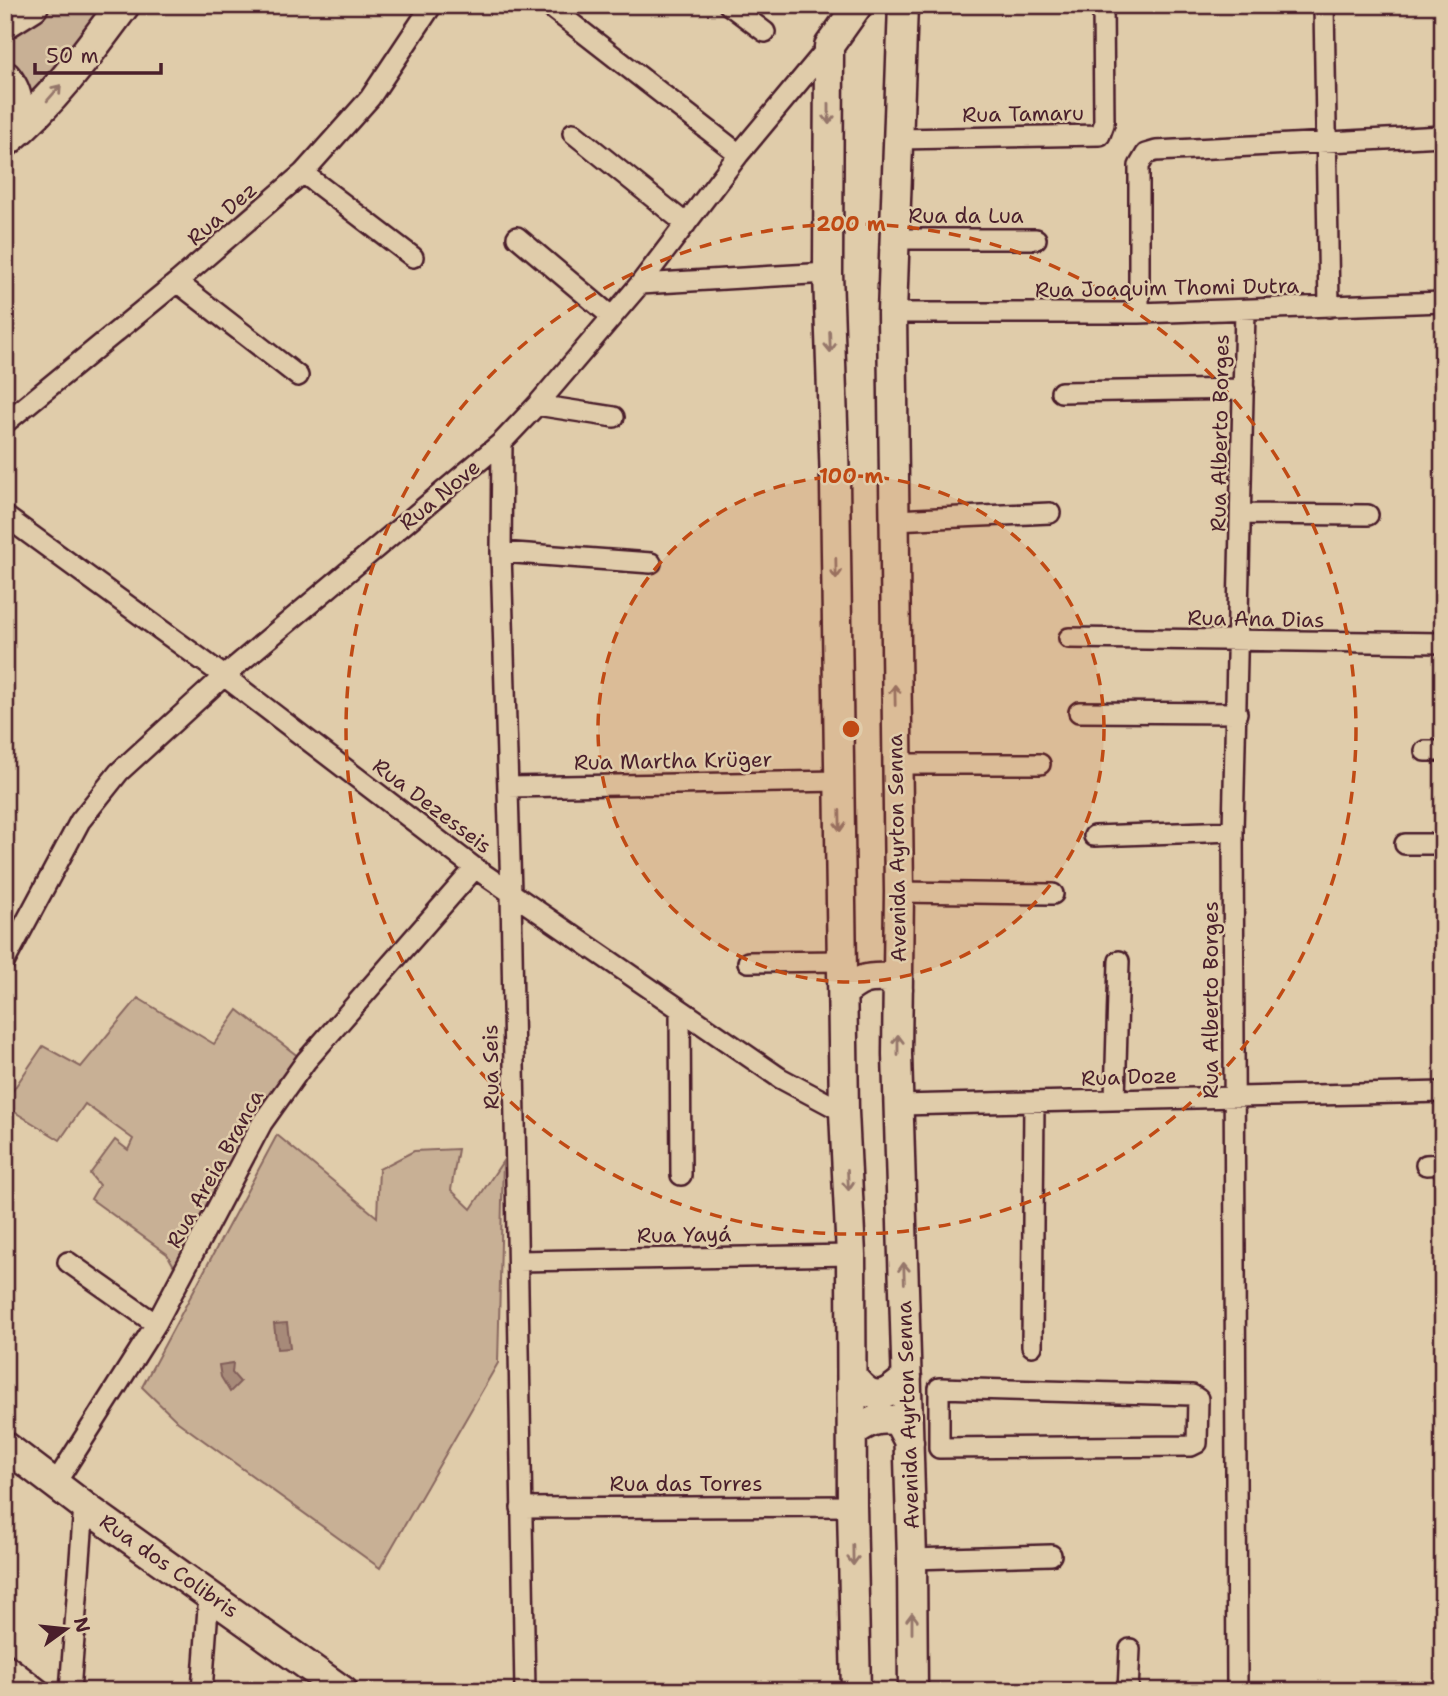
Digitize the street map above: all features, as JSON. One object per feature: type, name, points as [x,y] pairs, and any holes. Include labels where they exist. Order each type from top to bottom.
[{"type":"main road","points":[[5,22],[32,5]]},
{"type":"main road","points":[[5,141],[29,121],[124,10]]},
{"type":"main road","points":[[5,78],[16,99],[16,114],[13,128],[5,141]]},
{"type":"street","name":"Rua Dez","points":[[5,423],[177,282],[303,173],[370,98],[432,5]]},
{"type":"street","points":[[729,5],[765,32]]},
{"type":"street","name":"Rua Nove","points":[[5,961],[80,821],[99,794],[119,772],[224,676],[502,442],[640,284],[739,154],[829,46],[858,5]]},
{"type":"street","name":"Avenida Ayrton Senna","points":[[903,5],[892,313],[898,989],[913,1691]]},
{"type":"street","name":"Rua Tamaru","points":[[900,139],[1100,135],[1104,124],[1103,5]]},
{"type":"street","points":[[1324,5],[1329,307]]},
{"type":"street","points":[[560,9],[739,154]]},
{"type":"street","points":[[829,46],[828,274],[835,496],[844,1112],[852,1255],[852,1506],[856,1691]]},
{"type":"street","points":[[573,134],[686,224]]},
{"type":"street","points":[[1139,313],[1139,166],[1146,154],[1156,151],[1443,136]]},
{"type":"street","points":[[303,173],[413,257]]},
{"type":"street","points":[[517,237],[612,317]]},
{"type":"street","name":"Rua da Lua","points":[[896,239],[1036,239]]},
{"type":"street","points":[[640,284],[828,274]]},
{"type":"street","points":[[177,282],[298,376]]},
{"type":"street","name":"Rua Joaquim Thomi Dutra","points":[[892,313],[1139,313],[1443,302]]},
{"type":"street","name":"Rua Alberto Borges","points":[[1237,1691],[1233,831],[1245,310]]},
{"type":"street","points":[[1061,391],[1244,389]]},
{"type":"street","points":[[537,405],[614,416]]},
{"type":"street","name":"Rua Seis","points":[[502,442],[501,552],[511,893],[525,1691]]},
{"type":"street","points":[[894,520],[1051,513]]},
{"type":"street","points":[[1241,514],[1368,515]]},
{"type":"street","name":"Rua Dezesseis","points":[[5,516],[224,676],[475,868],[780,1078],[844,1112]]},
{"type":"street","points":[[501,552],[651,563]]},
{"type":"street","name":"Rua Ana Dias","points":[[1069,638],[1443,643]]},
{"type":"street","points":[[1079,712],[1237,713]]},
{"type":"street","points":[[896,765],[1040,764]]},
{"type":"street","name":"Rua Martha Krüger","points":[[508,787],[840,781]]},
{"type":"street","points":[[1094,836],[1233,831]]},
{"type":"street","points":[[1405,844],[1443,844]]},
{"type":"street","name":"Rua Areia Branca","points":[[55,1484],[156,1324],[262,1124],[306,1061],[475,868]]},
{"type":"street","points":[[899,892],[1053,894]]},
{"type":"street","points":[[748,962],[843,961]]},
{"type":"street","points":[[1115,1099],[1119,961]]},
{"type":"street","points":[[842,993],[867,977],[888,978],[898,989]]},
{"type":"street","points":[[680,1009],[681,1175]]},
{"type":"street","name":"Rua Doze","points":[[900,1105],[1443,1092]]},
{"type":"street","points":[[1032,1346],[1034,1102]]},
{"type":"street","name":"Rua Yayá","points":[[518,1261],[852,1255]]},
{"type":"street","points":[[68,1262],[156,1324]]},
{"type":"street","points":[[852,1376],[863,1390],[876,1394],[891,1392],[907,1377]]},
{"type":"street","points":[[939,1388],[1192,1395],[1198,1399],[1197,1443],[1191,1446],[939,1448],[938,1407],[939,1388]]},
{"type":"street","points":[[908,1407],[938,1407]]},
{"type":"street","points":[[852,1433],[866,1422],[883,1418],[898,1421],[909,1442]]},
{"type":"street","name":"Rua dos Colibris","points":[[5,1446],[336,1689]]},
{"type":"street","points":[[70,1691],[84,1506]]},
{"type":"street","name":"Rua das Torres","points":[[521,1508],[852,1506]]},
{"type":"street","points":[[912,1559],[1051,1555]]},
{"type":"street","points":[[202,1691],[209,1594]]},
{"type":"street","points":[[1128,1691],[1130,1649]]},
{"type":"street","points":[[5,1663],[41,1691]]},
{"type":"shaded area","points":[[54,5],[106,5],[29,99],[20,73],[5,61],[5,35]]},
{"type":"shaded area","points":[[138,998],[214,1044],[238,1010],[299,1057],[175,1268],[167,1254],[91,1199],[99,1185],[90,1174],[115,1140],[128,1150],[133,1139],[85,1104],[60,1140],[5,1106],[5,1102],[43,1046],[81,1067]]},
{"type":"shaded area","points":[[277,1135],[377,1217],[379,1169],[414,1151],[458,1149],[451,1190],[471,1209],[503,1161],[498,1363],[380,1568],[178,1422],[142,1387]]},
{"type":"shaded area","points":[[287,1323],[290,1348],[277,1349],[274,1324]]},
{"type":"shaded area","points":[[233,1363],[232,1373],[240,1382],[230,1392],[221,1377],[219,1365]]}]
